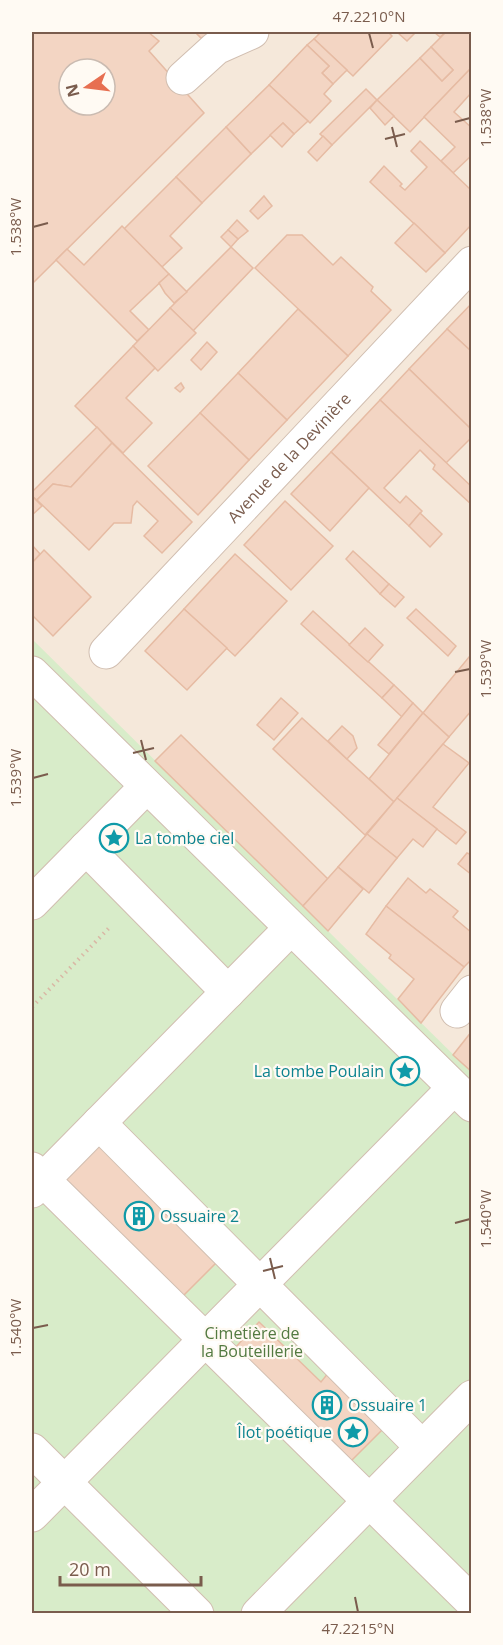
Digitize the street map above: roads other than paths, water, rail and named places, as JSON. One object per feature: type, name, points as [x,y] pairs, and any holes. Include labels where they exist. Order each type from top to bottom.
[{"type":"street","points":[[183,78],[216,48],[252,32]]},
{"type":"street","name":"Avenue de la Devinière","points":[[106,652],[471,263]]},
{"type":"street","points":[[32,673],[463,1097],[259,1284],[32,1515]]},
{"type":"street","points":[[32,903],[146,787]]},
{"type":"street","points":[[86,848],[228,992]]},
{"type":"street","points":[[290,929],[99,1123],[35,1180],[205,1339],[471,1602]]},
{"type":"street","points":[[99,1123],[422,1447]]},
{"type":"street","points":[[258,1614],[471,1396]]},
{"type":"street","points":[[32,1450],[197,1614]]},
{"type":"place","name":"La tombe ciel","points":[[114,838]]},
{"type":"place","name":"La tombe Poulain","points":[[405,1071]]},
{"type":"place","name":"Ossuaire 2","points":[[139,1216]]},
{"type":"place","name":"Ossuaire 1","points":[[327,1405]]},
{"type":"place","name":"Îlot poétique","points":[[353,1432]]},
{"type":"park label","name":"Cimetière de la Bouteillerie","points":[[252,1342]]}]
